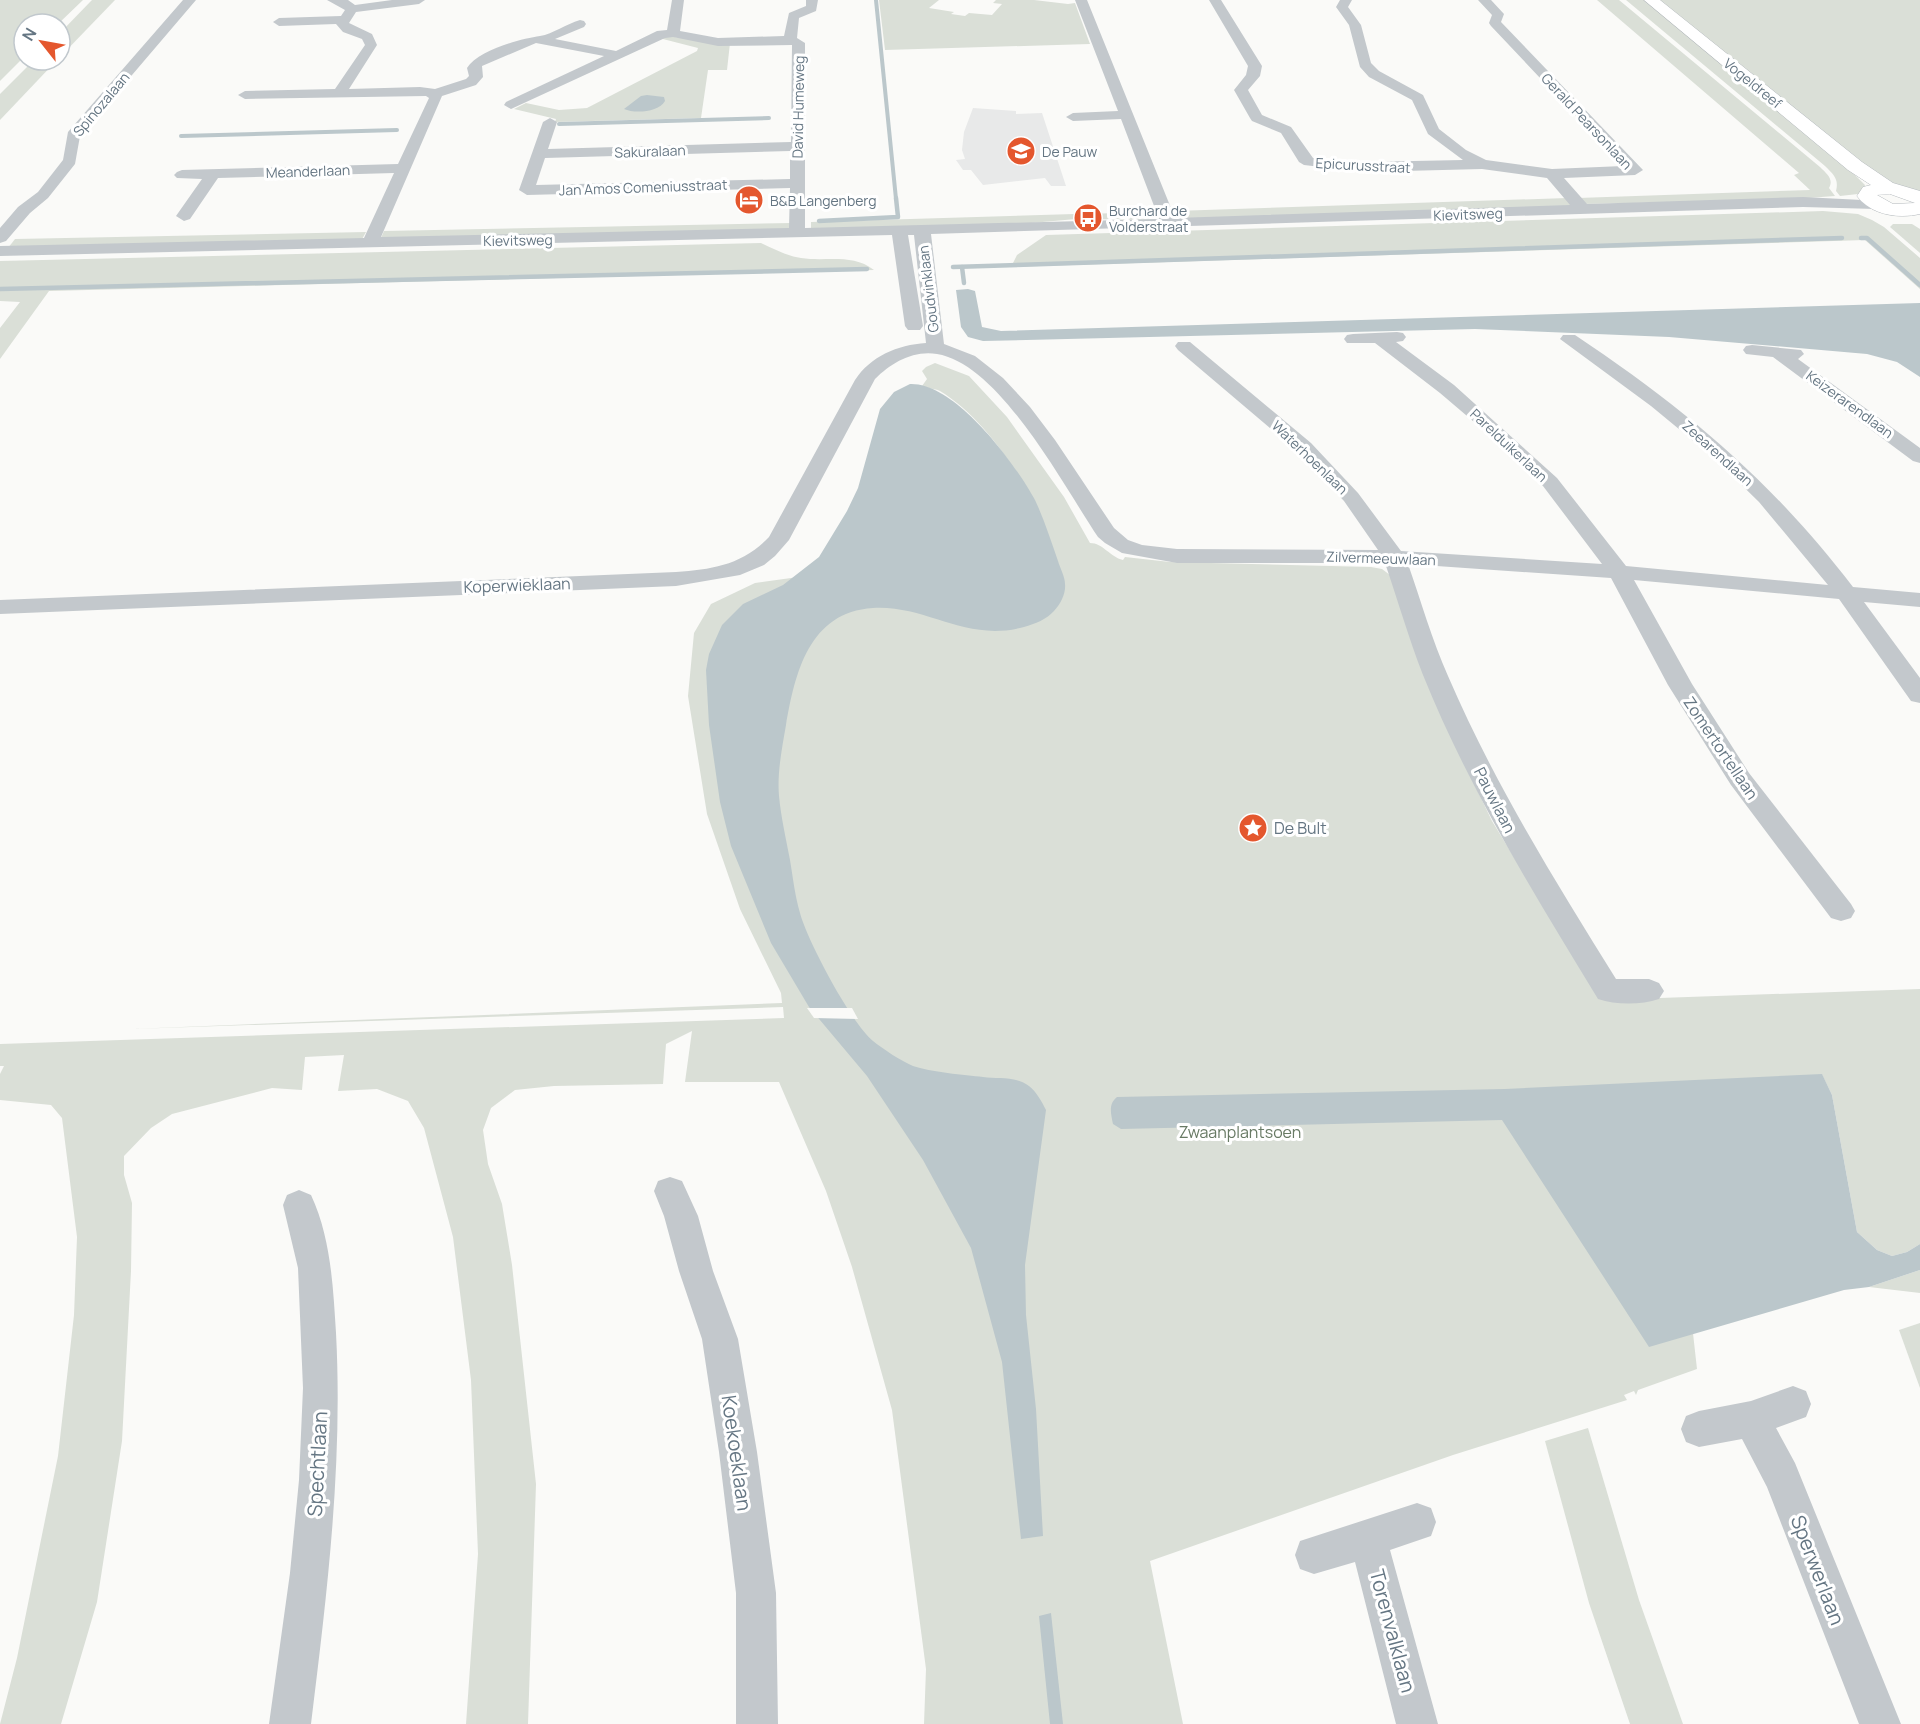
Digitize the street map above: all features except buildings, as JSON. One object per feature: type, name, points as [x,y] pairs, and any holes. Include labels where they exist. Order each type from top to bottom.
[{"type":"main road","name":"Vogeldreef","points":[[1651,0],[1855,166],[1860,177],[1877,195]]},
{"type":"main road","points":[[1877,195],[1916,207]]},
{"type":"street","name":"Spinozalaan","points":[[0,238],[24,210],[43,195],[70,161],[73,135],[190,0]]},
{"type":"street","points":[[333,0],[343,2],[348,15]]},
{"type":"street","points":[[279,22],[348,15],[419,0]]},
{"type":"street","points":[[673,33],[678,0]]},
{"type":"street","name":"David Humeweg","points":[[797,233],[796,147],[799,43],[789,40],[793,16],[812,8],[812,0]]},
{"type":"street","points":[[1078,0],[1169,223]]},
{"type":"street","name":"Epicurusstraat","points":[[1215,0],[1234,32],[1238,45],[1255,66],[1253,76],[1241,90],[1257,118],[1286,130],[1304,159],[1309,162],[1364,168],[1482,164]]},
{"type":"street","points":[[1346,0],[1342,7],[1355,25],[1365,64],[1374,74],[1418,98],[1433,131],[1461,153],[1482,164],[1552,174],[1583,210]]},
{"type":"street","name":"Gerald Pearsonlaan","points":[[1484,0],[1498,14],[1495,23],[1635,171],[1552,174]]},
{"type":"street","points":[[339,93],[370,45],[367,38],[347,29],[342,24],[348,15]]},
{"type":"street","points":[[245,95],[420,91],[434,94],[471,82],[476,76],[474,68],[477,63],[521,43],[543,39],[580,24]]},
{"type":"street","points":[[511,105],[662,34],[673,33],[718,42],[789,40]]},
{"type":"street","points":[[543,39],[617,55]]},
{"type":"street","points":[[370,243],[402,168],[436,99],[434,94]]},
{"type":"street","points":[[1072,117],[1126,115]]},
{"type":"street","points":[[539,154],[550,122]]},
{"type":"street","name":"Sakuralaan","points":[[539,154],[796,147]]},
{"type":"street","name":"Jan Amos Comeniusstraat","points":[[539,154],[527,190],[797,183]]},
{"type":"street","name":"Meanderlaan","points":[[182,175],[402,168]]},
{"type":"street","points":[[184,216],[213,174]]},
{"type":"street","name":"Kievitsweg","points":[[0,251],[1169,223],[1803,202],[1877,195]]},
{"type":"street","name":"Goudvinklaan","points":[[899,230],[926,347]]},
{"type":"street","name":"Goudvinklaan","points":[[922,230],[926,347]]},
{"type":"street","points":[[1353,339],[1403,337]]},
{"type":"street","name":"Parelduikerlaan","points":[[1379,338],[1447,388],[1550,482],[1619,572]]},
{"type":"street","points":[[1548,338],[1596,341]]},
{"type":"street","name":"Zeearendlaan","points":[[1569,339],[1639,387],[1695,431],[1742,473],[1790,524],[1845,592],[1920,695]]},
{"type":"street","points":[[1161,347],[1211,345]]},
{"type":"street","name":"Waterhoenlaan","points":[[1184,346],[1304,447],[1351,497],[1394,557]]},
{"type":"street","name":"Zilvermeeuwlaan","points":[[926,347],[968,359],[998,383],[1041,433],[1113,541],[1152,554],[1394,557],[1619,572],[1920,600]]},
{"type":"street","name":"Koperwieklaan","points":[[0,607],[676,579],[723,574],[749,565],[765,555],[778,540],[857,390],[871,370],[900,353],[926,347]]},
{"type":"street","name":"Keizerarendlaan","points":[[1752,350],[1808,356]]},
{"type":"street","name":"Keizerarendlaan","points":[[1779,353],[1920,457]]},
{"type":"street","name":"Pauwlaan","points":[[1394,557],[1435,675],[1474,758],[1525,856],[1608,991],[1649,991]]},
{"type":"street","name":"Zomertortellaan","points":[[1619,572],[1680,685],[1740,779],[1841,911]]},
{"type":"street","name":"Koekoeklaan","points":[[670,1191],[681,1216],[696,1270],[720,1339],[738,1452],[756,1593],[757,1724]]},
{"type":"street","name":"Spechtlaan","points":[[290,1724],[310,1573],[318,1480],[321,1389],[315,1268],[299,1205]]},
{"type":"street","points":[[1699,1429],[1751,1419],[1793,1404]]},
{"type":"street","name":"Sperwerlaan","points":[[1751,1419],[1782,1476],[1880,1724]]},
{"type":"street","points":[[1314,1555],[1418,1522]]},
{"type":"street","name":"Torenvalklaan","points":[[1368,1539],[1417,1724]]},
{"type":"shaded area","points":[[641,96],[664,97],[665,101],[652,110],[624,109]]},
{"type":"shaded area","points":[[973,108],[1016,111],[1016,114],[1042,113],[1066,186],[1051,186],[1045,178],[983,185],[971,170],[963,170],[956,160],[965,159],[962,150],[964,132]]},
{"type":"shaded area","points":[[956,290],[975,291],[982,327],[1001,331],[1920,303],[1920,377],[1897,362],[1867,354],[1669,337],[1475,329],[983,341],[968,337],[961,327]]},
{"type":"shaded area","points":[[910,384],[927,387],[946,396],[964,410],[982,427],[1013,466],[1026,484],[1041,515],[1064,578],[1064,595],[1057,608],[1044,619],[1024,627],[1003,631],[965,627],[893,609],[873,608],[851,612],[834,621],[820,633],[809,648],[794,685],[782,752],[779,796],[795,894],[804,926],[842,1000],[864,1031],[882,1048],[913,1066],[948,1073],[1013,1079],[1024,1083],[1034,1091],[1046,1110],[1025,1265],[1026,1315],[1036,1409],[1043,1536],[1021,1539],[1002,1362],[971,1248],[923,1160],[867,1076],[809,1007],[771,943],[731,846],[720,802],[709,725],[706,670],[709,654],[722,625],[743,604],[783,585],[819,557],[858,488],[880,409],[894,392]]},
{"type":"shaded area","points":[[1822,1074],[1832,1095],[1857,1232],[1877,1250],[1892,1256],[1907,1252],[1920,1244],[1920,1270],[1869,1287],[1844,1290],[1649,1347],[1502,1120],[1121,1129],[1113,1124],[1111,1113],[1112,1103],[1117,1097],[1505,1089]]},
{"type":"shaded area","points":[[1051,1613],[1063,1724],[1050,1724],[1039,1616]]},
{"type":"green space","points":[[0,0],[83,0],[70,12],[12,12],[12,69],[0,81]]},
{"type":"green space","points":[[92,0],[115,0],[72,45],[72,21]]},
{"type":"green space","points":[[879,0],[939,0],[929,8],[965,16],[969,13],[992,15],[1002,4],[993,3],[996,0],[1075,3],[1090,44],[885,50]]},
{"type":"green space","points":[[1597,0],[1619,0],[1820,167],[1829,177],[1831,182],[1829,188],[1835,196],[1780,200],[1583,204],[1578,198],[1810,190],[1794,175],[1799,173]]},
{"type":"green space","points":[[1626,0],[1646,0],[1841,161],[1865,185],[1864,189],[1858,194],[1840,196],[1836,191],[1835,177],[1825,166]]},
{"type":"green space","points":[[1657,0],[1920,0],[1920,193],[1885,182]]},
{"type":"green space","points":[[665,36],[730,43],[727,70],[708,70],[701,118],[555,122],[556,119],[514,109],[526,103],[559,110],[587,108],[697,51],[698,48],[659,38]]},
{"type":"green space","points":[[22,72],[46,72],[0,120],[0,94]]},
{"type":"green space","points":[[1567,198],[1573,204],[1568,208],[1178,220],[1175,211]]},
{"type":"green space","points":[[1823,211],[1858,214],[1884,227],[1920,258],[1920,289],[1865,240],[1011,267],[1017,255],[1046,235]]},
{"type":"green space","points":[[1156,212],[1159,220],[1084,219],[1083,214]]},
{"type":"green space","points":[[1074,214],[1076,219],[1020,224],[811,230],[811,222]]},
{"type":"green space","points":[[792,223],[792,230],[380,240],[384,231]]},
{"type":"green space","points":[[1893,224],[1912,224],[1920,229],[1920,253],[1890,227]]},
{"type":"green space","points":[[366,232],[361,241],[8,248],[15,239]]},
{"type":"green space","points":[[761,243],[796,257],[848,260],[874,270],[49,291],[0,359],[0,328],[20,302],[0,301],[0,261]]},
{"type":"green space","name":"Zwaanplantsoen","points":[[935,363],[969,376],[1007,417],[1064,497],[1090,543],[1099,545],[1118,558],[1170,562],[1371,567],[1382,569],[1390,575],[1442,717],[1492,821],[1603,1000],[1920,989],[1920,1244],[1907,1252],[1892,1256],[1877,1250],[1857,1232],[1832,1095],[1822,1075],[1797,1076],[1668,1109],[1697,1369],[1638,1390],[1636,1395],[1634,1391],[1624,1395],[1627,1400],[1453,1455],[1150,1561],[1183,1724],[924,1724],[926,1669],[892,1410],[852,1267],[826,1191],[779,1082],[685,1082],[692,1031],[666,1044],[663,1084],[554,1086],[515,1090],[491,1108],[483,1130],[488,1164],[502,1204],[512,1265],[536,1484],[528,1724],[466,1724],[478,1554],[471,1380],[453,1237],[424,1128],[408,1101],[377,1089],[338,1091],[344,1055],[305,1057],[302,1090],[272,1088],[172,1114],[151,1128],[124,1156],[124,1175],[132,1203],[131,1271],[122,1441],[97,1602],[61,1724],[0,1724],[17,1658],[58,1456],[74,1315],[77,1237],[62,1118],[51,1105],[0,1100],[0,1074],[4,1066],[0,1066],[0,1044],[784,1018],[783,1007],[132,1029],[782,1003],[781,993],[740,909],[707,814],[688,696],[694,633],[711,604],[755,583],[994,550],[1035,501],[994,440],[969,413],[940,391],[922,386],[927,379],[922,371]]},
{"type":"green space","points":[[1920,1270],[1920,1293],[1869,1287]]},
{"type":"green space","points":[[1920,1323],[1920,1388],[1899,1330]]},
{"type":"green space","points":[[1588,1428],[1639,1600],[1683,1724],[1630,1724],[1589,1603],[1545,1441]]},
{"type":"pier","points":[[807,1008],[852,1008],[858,1019],[814,1018]]},
{"type":"waterway","points":[[876,0],[896,199]]},
{"type":"waterway","points":[[559,124],[769,118]]},
{"type":"waterway","points":[[181,136],[397,130]]},
{"type":"waterway","points":[[819,221],[898,217],[896,198]]},
{"type":"waterway","points":[[953,267],[1842,238]]},
{"type":"waterway","points":[[1861,238],[1867,238],[1920,285]]},
{"type":"waterway","points":[[962,267],[964,283]]},
{"type":"waterway","points":[[0,289],[867,269]]},
{"type":"place","name":"De Pauw","points":[[1021,151]]},
{"type":"place","name":"B&B Langenberg","points":[[749,200]]},
{"type":"place","name":"Burchard de Volderstraat","points":[[1088,218]]},
{"type":"place","name":"De Bult","points":[[1253,828]]}]
